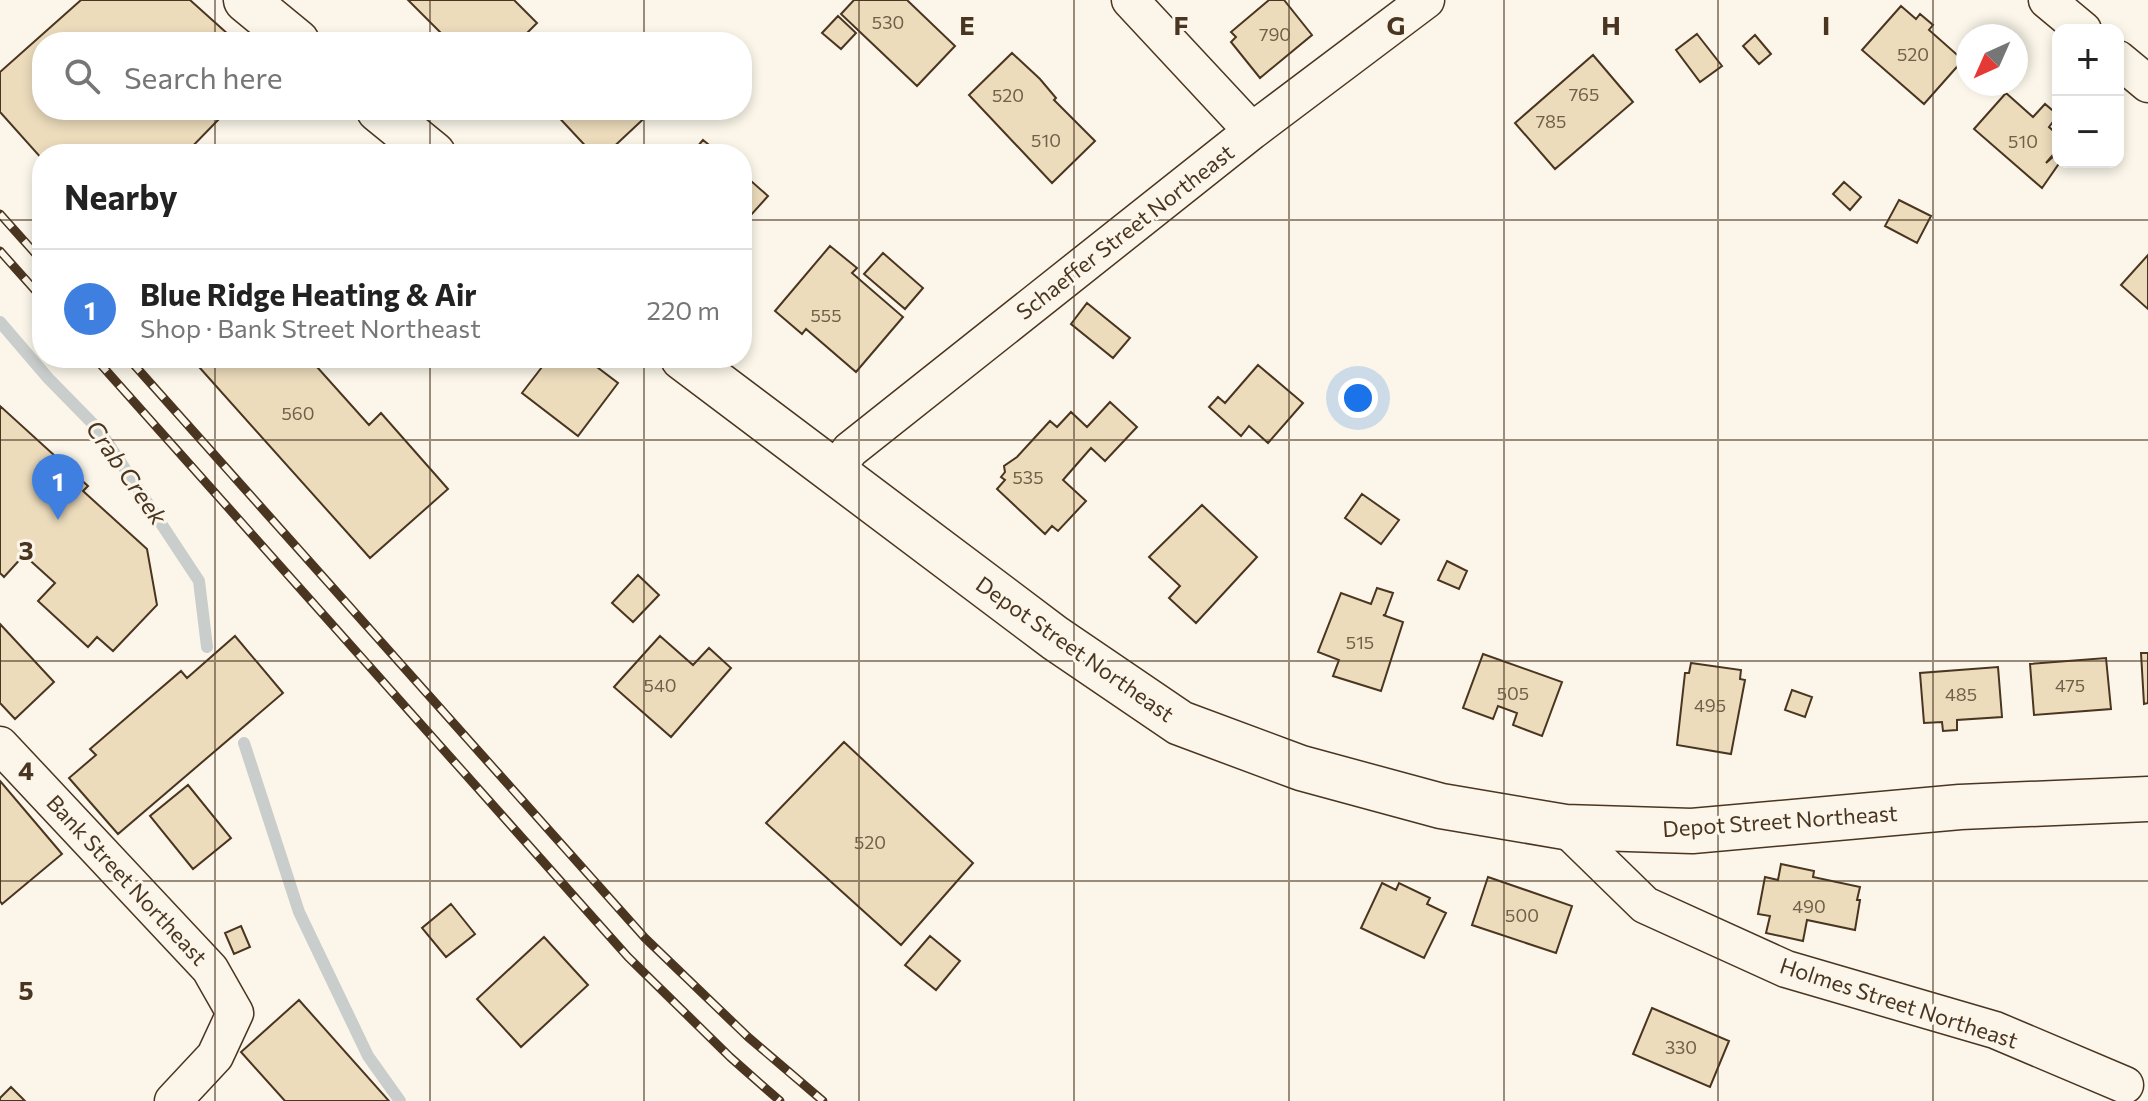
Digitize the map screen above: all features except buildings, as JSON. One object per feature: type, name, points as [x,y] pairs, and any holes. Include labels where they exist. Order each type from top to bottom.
[{"type":"street","points":[[246,0],[285,32]]},
{"type":"street","points":[[1130,0],[1252,131]]},
{"type":"street","name":"Schaeffer Street Northeast","points":[[833,473],[850,450],[1252,131],[1426,0]]},
{"type":"street","points":[[2047,0],[2076,24]]},
{"type":"street","points":[[2124,64],[2148,84]]},
{"type":"street","points":[[391,120],[421,144]]},
{"type":"street","name":"Depot Street Northeast","points":[[696,368],[1055,638],[1180,723],[1301,768],[1441,806],[1565,827],[1692,831],[1960,807],[2148,799]]},
{"type":"street","name":"Bank Street Northeast","points":[[0,745],[210,969],[235,1013],[215,1056],[173,1101]]},
{"type":"street","name":"Holmes Street Northeast","points":[[1565,827],[1645,905],[1786,969],[1995,1030],[2125,1085]]},
{"type":"waterway","name":"Crab Creek","points":[[0,322],[32,359]]},
{"type":"waterway","name":"Crab Creek","points":[[39,368],[100,431],[199,581],[207,647]]},
{"type":"waterway","name":"Crab Creek","points":[[244,743],[299,912],[368,1056],[400,1101]]},
{"type":"railway","points":[[0,214],[32,250]]},
{"type":"railway","points":[[0,251],[32,287]]},
{"type":"railway","points":[[104,368],[628,957],[730,1057],[780,1101]]},
{"type":"railway","points":[[137,368],[645,938],[748,1037],[823,1101]]},
{"type":"place","name":"Blue Ridge Heating & Air","points":[[58,520]]}]
